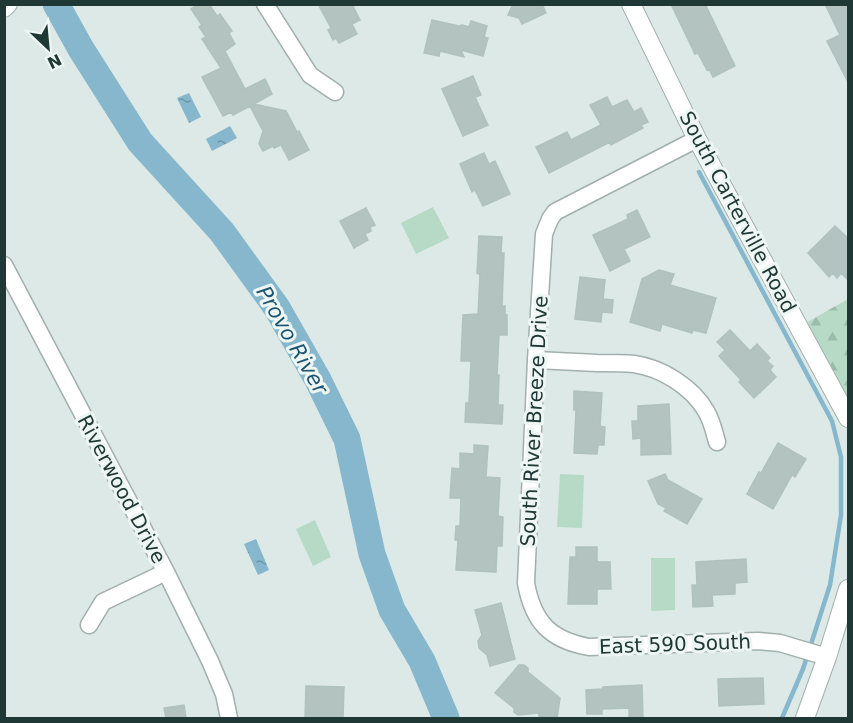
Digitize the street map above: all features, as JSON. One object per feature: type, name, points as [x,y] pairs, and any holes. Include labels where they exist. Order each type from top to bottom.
[{"type":"street","points":[[4,8],[8,4]]},
{"type":"street","points":[[265,4],[310,75],[335,92]]},
{"type":"street","name":"South Carterville Road","points":[[631,4],[697,139],[849,418]]},
{"type":"street","name":"South River Breeze Drive","points":[[534,612],[526,583],[536,360],[545,230],[555,212],[697,139]]},
{"type":"street","name":"Riverwood Drive","points":[[4,265],[166,572],[210,661],[224,694],[229,718]]},
{"type":"street","points":[[536,360],[634,364],[667,375],[683,386],[706,410],[717,442]]},
{"type":"street","points":[[89,625],[103,602],[166,572]]},
{"type":"street","points":[[805,718],[849,589]]},
{"type":"street","name":"East 590 South","points":[[534,612],[548,630],[558,637],[589,648],[758,641],[780,643],[827,657]]},
{"type":"green space","points":[[433,207],[449,238],[416,254],[401,223]]},
{"type":"green space","points":[[848,299],[848,402],[804,324]]},
{"type":"green space","points":[[560,474],[584,475],[582,528],[557,527]]},
{"type":"green space","points":[[315,520],[331,557],[313,566],[296,529]]},
{"type":"green space","points":[[651,558],[675,558],[675,610],[651,611]]},
{"type":"water","points":[[189,93],[201,117],[189,123],[177,98]]},
{"type":"water","points":[[230,126],[237,138],[212,151],[206,139]]},
{"type":"water","points":[[256,539],[269,570],[258,575],[244,544]]},
{"type":"building","points":[[198,4],[209,4],[217,16],[220,14],[232,31],[229,33],[235,44],[225,51],[245,89],[265,79],[272,94],[254,104],[286,111],[309,150],[289,160],[281,145],[263,151],[259,144],[263,131],[250,106],[233,115],[231,112],[223,116],[202,77],[221,68],[202,39],[206,37],[199,27],[202,25],[191,9]]},
{"type":"building","points":[[318,4],[352,4],[360,20],[352,24],[357,34],[339,43],[336,38],[333,40],[328,30],[331,28]]},
{"type":"building","points":[[513,4],[542,4],[546,13],[522,24],[519,18],[508,15]]},
{"type":"building","points":[[671,4],[705,4],[735,66],[713,77],[698,53],[695,54]]},
{"type":"building","points":[[825,4],[849,4],[849,84],[827,41],[840,35]]},
{"type":"building","points":[[432,20],[469,27],[471,21],[487,26],[484,37],[488,38],[483,56],[461,50],[464,57],[440,51],[439,56],[424,53]]},
{"type":"building","points":[[473,76],[481,95],[475,97],[488,125],[463,136],[442,89]]},
{"type":"building","points":[[607,97],[612,107],[627,100],[634,112],[641,108],[648,122],[641,125],[643,128],[611,145],[610,142],[549,173],[536,147],[567,132],[571,140],[601,125],[590,105]]},
{"type":"building","points":[[484,153],[489,164],[495,161],[510,194],[483,206],[475,190],[472,192],[460,164]]},
{"type":"building","points":[[366,208],[375,225],[370,227],[371,231],[365,234],[368,240],[354,248],[340,221]]},
{"type":"building","points":[[637,210],[650,237],[624,249],[630,261],[610,271],[593,235],[628,219],[627,215]]},
{"type":"building","points":[[835,226],[849,239],[849,281],[841,273],[837,278],[833,273],[829,277],[808,253]]},
{"type":"building","points":[[479,236],[502,237],[501,253],[504,253],[502,306],[505,306],[505,315],[507,315],[507,335],[499,335],[497,375],[499,375],[498,405],[503,405],[502,424],[465,422],[466,403],[469,403],[471,361],[461,361],[463,315],[478,314]]},
{"type":"building","points":[[659,270],[674,274],[670,285],[716,298],[706,333],[693,330],[692,333],[662,324],[660,331],[630,322],[642,279]]},
{"type":"building","points":[[580,277],[605,280],[603,299],[613,300],[612,313],[602,312],[601,322],[575,319]]},
{"type":"building","points":[[730,330],[750,351],[757,344],[770,358],[767,361],[773,366],[770,370],[776,377],[754,398],[719,356],[725,350],[717,342]]},
{"type":"building","points":[[574,391],[602,393],[600,426],[605,427],[604,445],[598,445],[597,454],[574,453],[576,410],[574,410]]},
{"type":"building","points":[[669,404],[671,454],[641,455],[641,438],[633,439],[632,421],[638,421],[638,406]]},
{"type":"building","points":[[778,443],[806,459],[795,477],[792,475],[773,509],[747,494]]},
{"type":"building","points":[[474,445],[488,446],[486,477],[500,478],[498,516],[503,517],[502,546],[497,546],[496,572],[456,570],[458,540],[455,540],[456,526],[460,526],[461,498],[450,498],[452,468],[460,469],[460,453],[474,454]]},
{"type":"building","points":[[665,474],[668,480],[702,499],[687,524],[664,511],[666,508],[658,504],[648,481]]},
{"type":"building","points":[[576,547],[597,547],[597,562],[610,562],[611,589],[597,589],[597,604],[568,604],[570,557],[576,557]]},
{"type":"building","points":[[746,559],[747,582],[735,583],[735,594],[712,595],[713,606],[693,607],[692,585],[697,585],[696,562]]},
{"type":"building","points":[[501,603],[515,659],[490,666],[487,655],[479,648],[478,641],[482,635],[475,610]]},
{"type":"building","points":[[519,665],[528,668],[528,672],[560,698],[557,718],[539,717],[539,713],[518,715],[514,712],[514,708],[495,693]]},
{"type":"building","points":[[763,678],[764,704],[719,706],[718,679]]},
{"type":"building","points":[[642,685],[643,718],[629,718],[629,708],[602,709],[602,714],[587,714],[586,690]]},
{"type":"building","points":[[306,686],[344,687],[343,718],[305,718]]},
{"type":"building","points":[[184,705],[186,718],[166,718],[164,708]]},
{"type":"waterway","name":"Provo River","points":[[56,4],[81,49],[140,142],[222,232],[277,308],[318,380],[347,439],[372,554],[392,610],[422,661],[446,718]]},
{"type":"waterway","points":[[699,172],[832,421],[841,457],[841,515],[830,585],[803,669],[782,718]]}]
